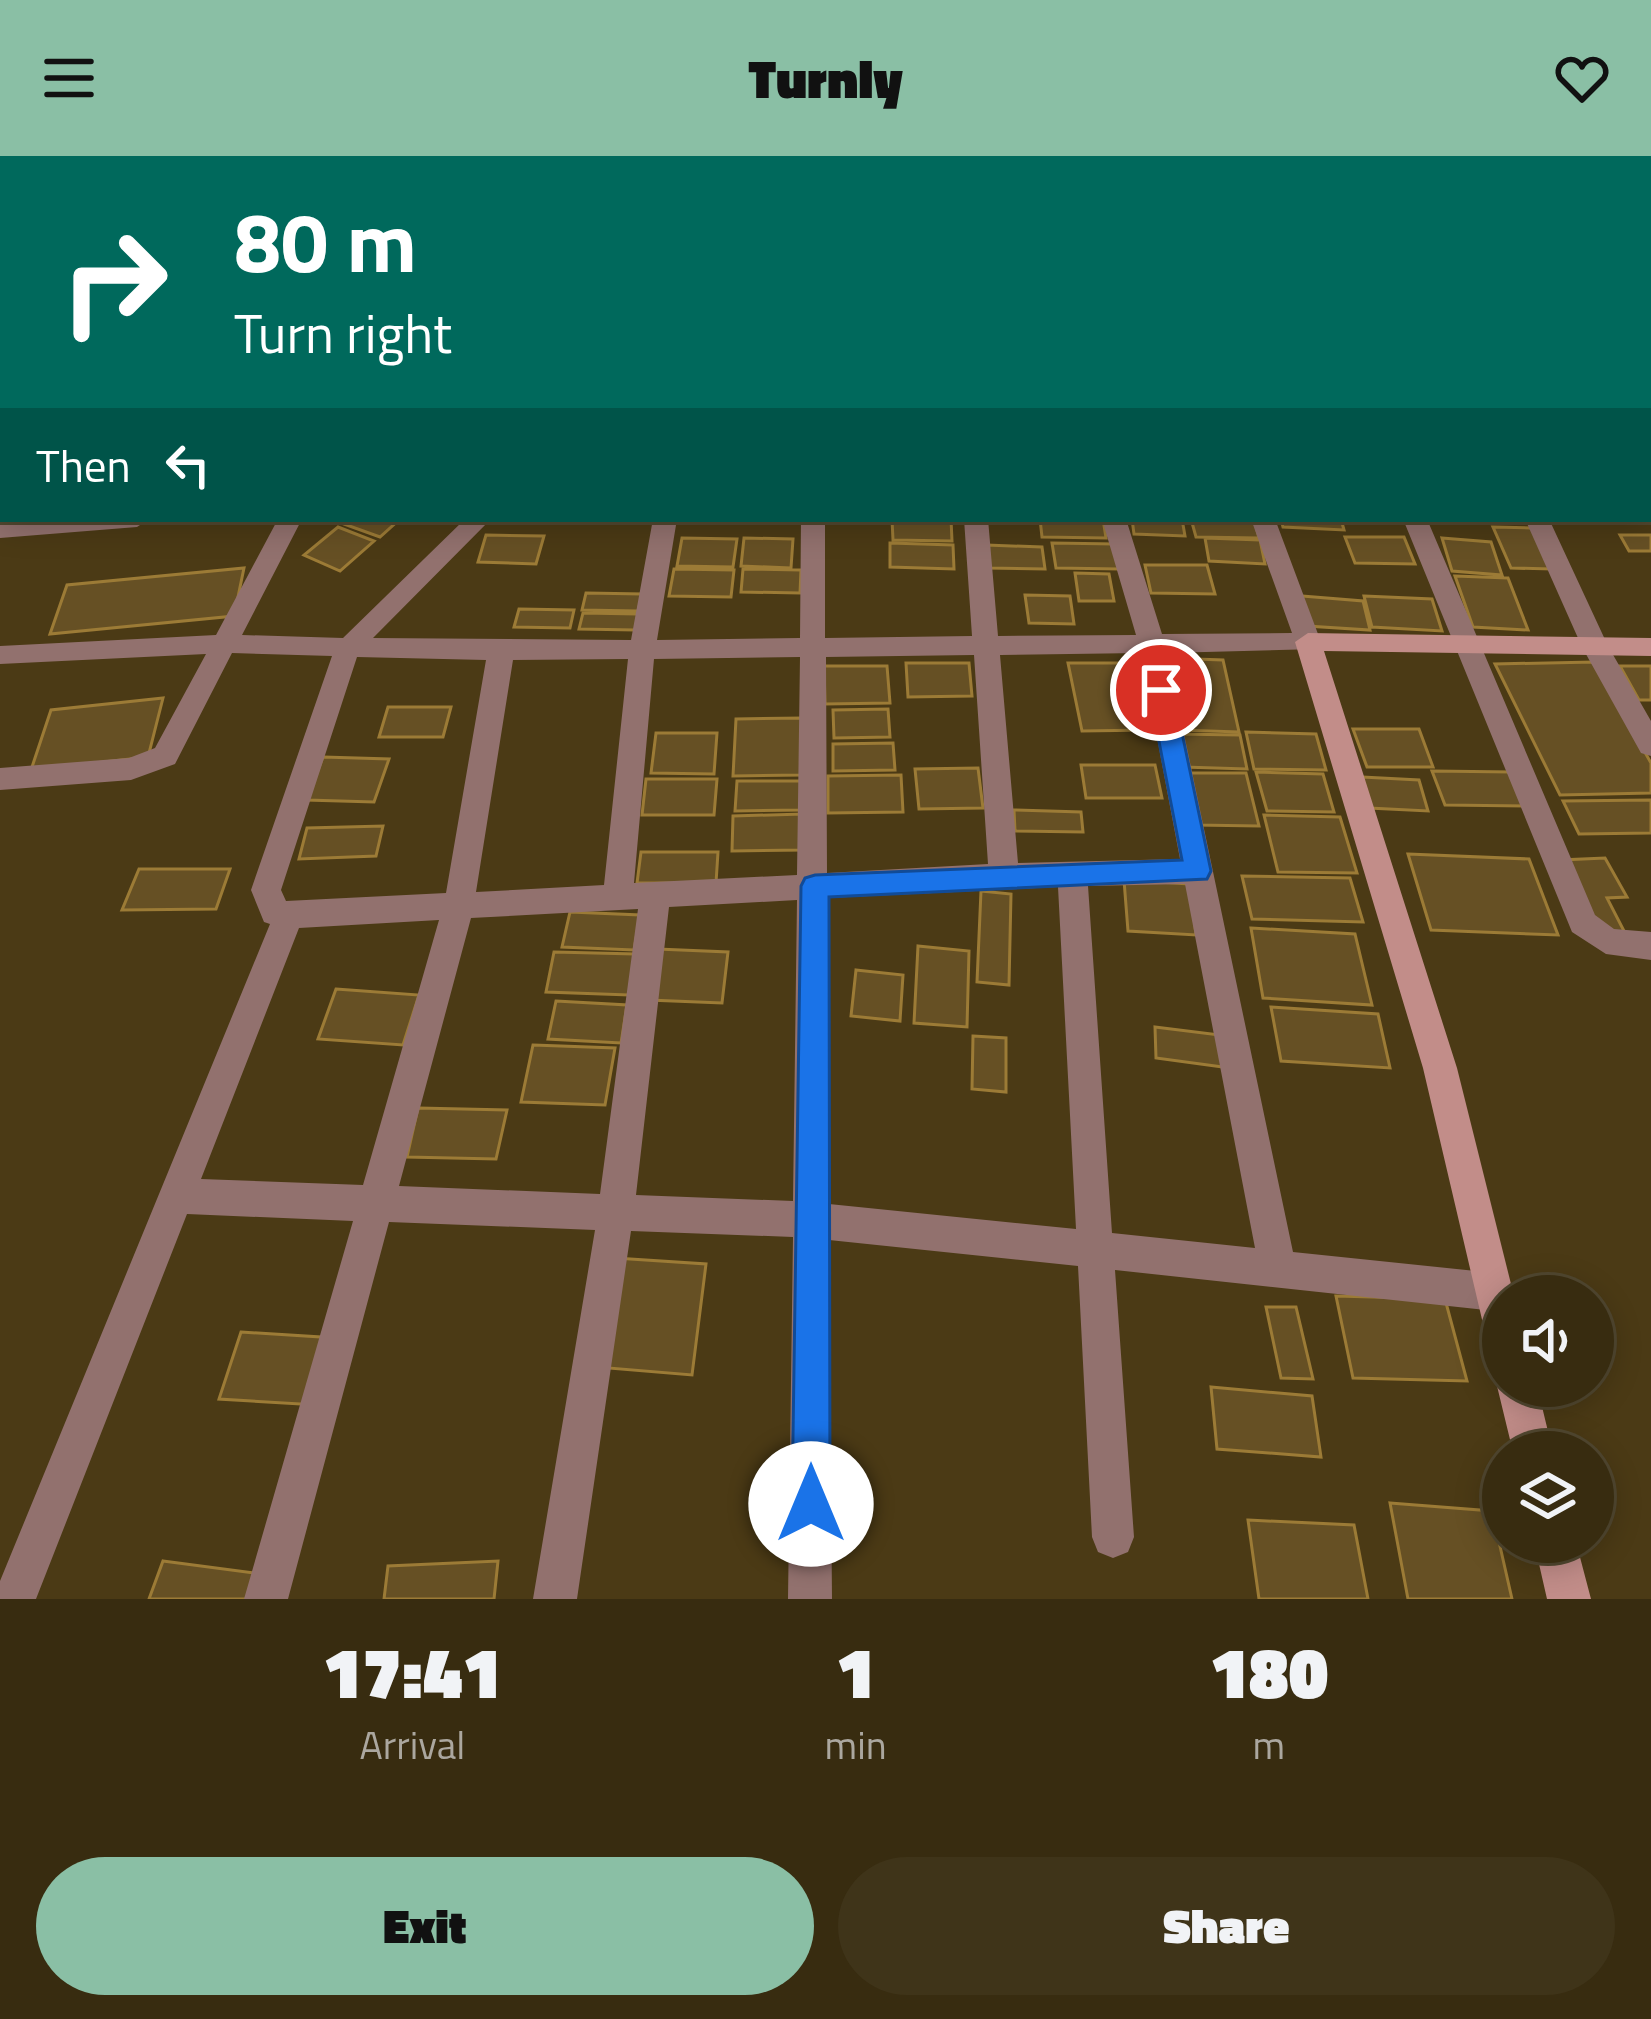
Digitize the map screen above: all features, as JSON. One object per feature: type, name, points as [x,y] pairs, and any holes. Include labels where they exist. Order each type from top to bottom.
[{"type":"street","points":[[0,530],[100,522]]},
{"type":"street","points":[[0,779],[151,765],[174,745],[288,522]]},
{"type":"street","points":[[470,522],[347,649],[266,890],[275,913],[1004,876],[1197,871]]},
{"type":"street","points":[[618,894],[642,650],[664,522]]},
{"type":"street","points":[[811,1599],[813,522]]},
{"type":"street","points":[[976,522],[1004,876]]},
{"type":"street","points":[[1115,522],[1152,644],[1278,1270]]},
{"type":"street","points":[[1264,522],[1307,642],[1440,1068],[1491,1275]]},
{"type":"street","points":[[1416,522],[1583,923],[1596,938],[1616,945],[1651,946]]},
{"type":"street","points":[[1538,522],[1594,647],[1651,745]]},
{"type":"street","points":[[0,655],[225,644],[501,651],[1307,642],[1651,647]]},
{"type":"street","points":[[266,1599],[459,905],[501,651]]},
{"type":"street","points":[[1072,874],[1113,1538]]},
{"type":"street","points":[[555,1599],[616,1211],[656,893]]},
{"type":"street","points":[[14,1599],[289,915]]},
{"type":"street","points":[[175,1196],[813,1220],[1482,1291]]},
{"type":"street","points":[[1560,1563],[1569,1599]]},
{"type":"building","points":[[342,522],[397,522],[380,537]]},
{"type":"building","points":[[892,522],[951,522],[952,541],[893,540]]},
{"type":"building","points":[[1040,522],[1103,522],[1106,538],[1042,537]]},
{"type":"building","points":[[1132,522],[1183,522],[1185,536],[1134,534]]},
{"type":"building","points":[[1192,522],[1255,522],[1259,538],[1196,537]]},
{"type":"building","points":[[1282,522],[1342,522],[1344,530],[1283,527]]},
{"type":"building","points":[[338,527],[374,541],[340,571],[304,555]]},
{"type":"building","points":[[1493,527],[1532,528],[1551,569],[1511,568]]},
{"type":"building","points":[[486,535],[544,536],[536,564],[478,562]]},
{"type":"building","points":[[1620,535],[1651,535],[1651,551],[1629,551]]},
{"type":"building","points":[[1345,537],[1404,537],[1415,564],[1355,563]]},
{"type":"building","points":[[682,538],[737,539],[733,567],[677,566]]},
{"type":"building","points":[[744,538],[793,539],[791,568],[741,566]]},
{"type":"building","points":[[1205,538],[1260,540],[1265,564],[1209,561]]},
{"type":"building","points":[[1442,538],[1491,542],[1502,575],[1452,571]]},
{"type":"building","points":[[890,543],[953,545],[954,569],[890,567]]},
{"type":"building","points":[[1052,543],[1115,544],[1119,569],[1056,568]]},
{"type":"building","points":[[986,545],[1042,547],[1045,569],[988,568]]},
{"type":"building","points":[[1145,565],[1207,565],[1215,594],[1151,593]]},
{"type":"building","points":[[244,568],[234,616],[50,634],[67,585]]},
{"type":"building","points":[[674,569],[734,570],[731,597],[669,596]]},
{"type":"building","points":[[743,569],[801,570],[800,593],[741,592]]},
{"type":"building","points":[[1075,573],[1109,574],[1114,601],[1079,601]]},
{"type":"building","points":[[1455,576],[1508,578],[1528,630],[1473,627]]},
{"type":"building","points":[[586,593],[642,594],[638,611],[582,610]]},
{"type":"building","points":[[1025,595],[1070,596],[1074,624],[1029,623]]},
{"type":"building","points":[[1302,596],[1363,601],[1370,630],[1307,626]]},
{"type":"building","points":[[1364,596],[1432,599],[1442,631],[1372,627]]},
{"type":"building","points":[[519,609],[574,610],[570,628],[514,627]]},
{"type":"building","points":[[583,613],[638,614],[635,630],[579,629]]},
{"type":"building","points":[[1166,658],[1223,660],[1239,732],[1179,730]]},
{"type":"building","points":[[1594,662],[1651,763],[1651,793],[1560,795],[1495,664]]},
{"type":"building","points":[[906,663],[969,663],[972,696],[908,697]]},
{"type":"building","points":[[1068,663],[1133,663],[1149,730],[1082,731]]},
{"type":"building","points":[[824,666],[887,666],[890,703],[825,704]]},
{"type":"building","points":[[1620,666],[1651,666],[1651,700],[1639,700]]},
{"type":"building","points":[[163,698],[148,757],[31,770],[51,710]]},
{"type":"building","points":[[388,707],[451,707],[443,737],[379,737]]},
{"type":"building","points":[[888,709],[890,737],[834,738],[833,710]]},
{"type":"building","points":[[802,718],[801,775],[733,776],[736,719]]},
{"type":"building","points":[[1353,729],[1419,729],[1433,767],[1367,767]]},
{"type":"building","points":[[1246,732],[1316,734],[1326,770],[1254,769]]},
{"type":"building","points":[[656,733],[717,733],[714,774],[651,773]]},
{"type":"building","points":[[1176,734],[1240,735],[1247,769],[1183,767]]},
{"type":"building","points":[[893,743],[895,770],[833,771],[833,744]]},
{"type":"building","points":[[323,757],[389,759],[374,802],[307,800]]},
{"type":"building","points":[[1081,765],[1155,765],[1162,798],[1086,798]]},
{"type":"building","points":[[978,768],[983,808],[919,809],[915,769]]},
{"type":"building","points":[[1432,771],[1512,772],[1526,806],[1445,805]]},
{"type":"building","points":[[1256,772],[1323,774],[1334,812],[1267,811]]},
{"type":"building","points":[[1185,773],[1246,773],[1259,826],[1195,825]]},
{"type":"building","points":[[901,775],[903,812],[828,813],[828,776]]},
{"type":"building","points":[[1362,777],[1419,780],[1428,811],[1369,808]]},
{"type":"building","points":[[646,779],[717,779],[714,815],[642,815]]},
{"type":"building","points":[[737,781],[803,781],[802,810],[735,811]]},
{"type":"building","points":[[1651,800],[1651,833],[1579,834],[1563,801]]},
{"type":"building","points":[[1014,810],[1081,812],[1083,832],[1015,831]]},
{"type":"building","points":[[803,814],[804,850],[732,851],[733,816]]},
{"type":"building","points":[[1264,815],[1340,817],[1357,873],[1278,872]]},
{"type":"building","points":[[383,826],[376,856],[299,859],[307,828]]},
{"type":"building","points":[[641,852],[718,852],[716,883],[637,883]]},
{"type":"building","points":[[1408,854],[1529,859],[1558,935],[1431,930]]},
{"type":"building","points":[[1605,858],[1627,897],[1607,898],[1625,933],[1599,935],[1561,860]]},
{"type":"building","points":[[139,869],[230,869],[216,909],[122,910]]},
{"type":"building","points":[[1242,876],[1350,878],[1363,922],[1252,919]]},
{"type":"building","points":[[1124,880],[1190,884],[1196,935],[1128,931]]},
{"type":"building","points":[[981,891],[1011,894],[1009,985],[977,982]]},
{"type":"building","points":[[570,912],[640,915],[634,950],[562,947]]},
{"type":"building","points":[[1251,928],[1355,934],[1372,1005],[1263,998]]},
{"type":"building","points":[[918,946],[969,951],[967,1027],[914,1023]]},
{"type":"building","points":[[657,949],[728,952],[722,1003],[649,1000]]},
{"type":"building","points":[[554,952],[635,954],[629,995],[546,992]]},
{"type":"building","points":[[856,970],[903,975],[900,1021],[851,1016]]},
{"type":"building","points":[[336,989],[419,995],[403,1045],[318,1039]]},
{"type":"building","points":[[556,1001],[627,1005],[621,1043],[548,1039]]},
{"type":"building","points":[[1271,1007],[1378,1014],[1390,1068],[1281,1061]]},
{"type":"building","points":[[1155,1027],[1228,1036],[1230,1068],[1156,1058]]},
{"type":"building","points":[[973,1036],[1006,1038],[1006,1092],[972,1089]]},
{"type":"building","points":[[533,1045],[615,1048],[605,1105],[521,1102]]},
{"type":"building","points":[[418,1108],[507,1110],[496,1159],[407,1157]]},
{"type":"building","points":[[615,1258],[706,1264],[692,1375],[596,1367]]},
{"type":"building","points":[[1336,1296],[1445,1299],[1467,1381],[1353,1378]]},
{"type":"building","points":[[1266,1307],[1296,1307],[1313,1379],[1281,1378]]},
{"type":"building","points":[[241,1332],[336,1338],[317,1405],[219,1399]]},
{"type":"building","points":[[1211,1387],[1312,1396],[1321,1457],[1217,1449]]},
{"type":"building","points":[[1390,1503],[1482,1510],[1482,1563],[1504,1563],[1512,1599],[1408,1599]]},
{"type":"building","points":[[1248,1520],[1354,1525],[1368,1599],[1259,1599]]},
{"type":"building","points":[[163,1561],[269,1575],[261,1599],[149,1599]]},
{"type":"building","points":[[498,1561],[494,1599],[384,1599],[388,1566]]},
{"type":"route","points":[[811,1504],[815,886],[1197,871],[1161,690]]}]
